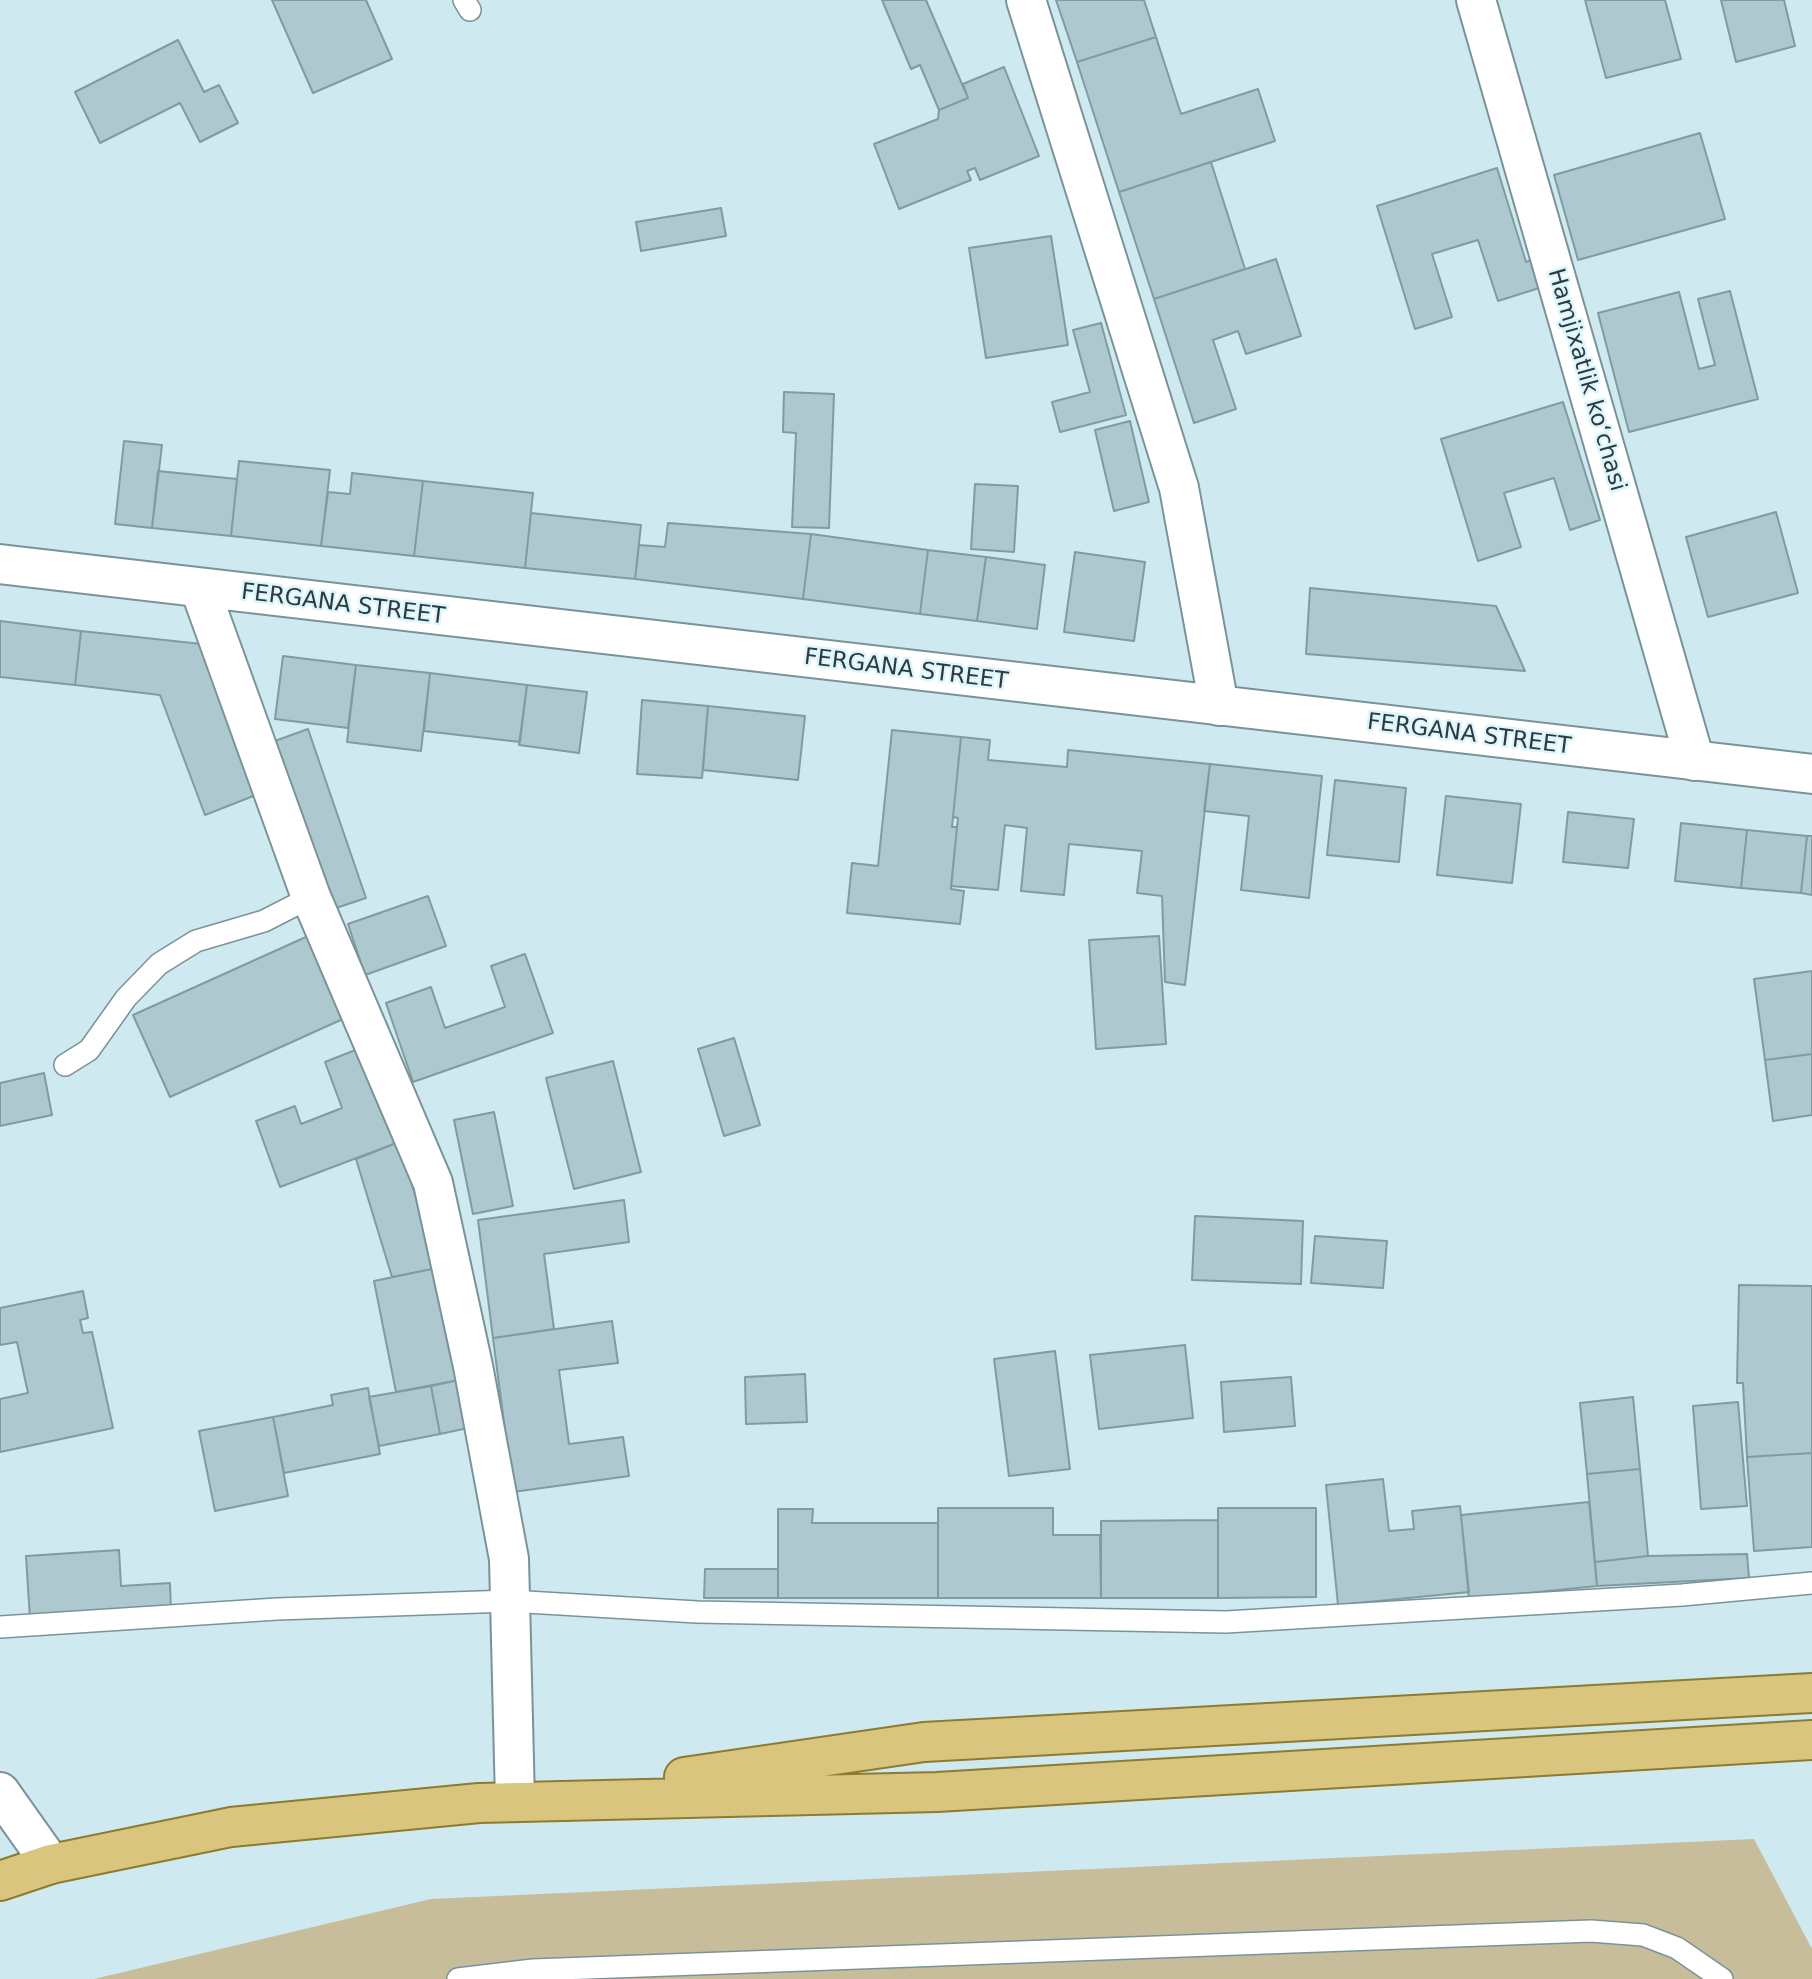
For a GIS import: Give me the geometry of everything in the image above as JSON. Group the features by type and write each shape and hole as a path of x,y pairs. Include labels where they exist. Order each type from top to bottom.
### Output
{"main road":[{"path":"0,1881 51,1864 231,1827 515,1801 924,1742 1812,1692"},
{"path":"515,1801 937,1792 1812,1740"}],"street":[{"path":"1026,0 1179,488 1219,706"},
{"name":"Hamjixatlik koʻchasi","path":"1476,0 1695,761"},
{"name":"FERGANA STREET","path":"0,564 1812,774"},
{"path":"200,589 311,897 433,1183 473,1366 509,1559 515,1801"},
{"path":"0,1792 51,1864"}],"lane":[{"path":"65,1065 89,1051 126,998 159,964 196,941 264,921 311,897"},
{"path":"0,1626 277,1609 509,1601 697,1612 1226,1622 1682,1595 1812,1583"},
{"path":"458,1979 533,1970 1591,1931 1643,1935 1677,1948 1722,1979"}],"shaded area":[{"path":"1754,1839 1812,1949 1812,1979 94,1979 431,1899"}],"building":[{"path":"272,0 366,0 392,59 313,93"},
{"path":"882,0 926,0 968,98 939,110 920,65 911,69"},
{"path":"1056,0 1144,0 1156,37 1077,62"},
{"path":"1585,0 1665,0 1681,59 1606,78"},
{"path":"1721,0 1784,0 1795,46 1736,62"},
{"path":"1156,37 1181,114 1258,89 1275,141 1119,192 1077,62"},
{"path":"178,40 204,92 219,85 238,123 200,142 180,103 100,143 75,92"},
{"path":"1004,67 1039,156 980,180 975,168 967,171 971,180 899,209 874,144 938,119 939,110 968,98 963,84"},
{"path":"1700,133 1725,219 1578,260 1554,175"},
{"path":"1211,162 1245,269 1154,299 1119,192"},
{"path":"1497,168 1526,262 1543,256 1552,284 1498,301 1478,240 1432,254 1452,317 1415,329 1377,206"},
{"path":"721,208 726,236 641,251 636,222"},
{"path":"1051,236 1068,345 986,358 969,248"},
{"path":"1276,259 1301,336 1246,354 1238,331 1213,340 1236,409 1194,423 1154,299"},
{"path":"1730,291 1758,399 1629,432 1598,313 1679,292 1699,369 1715,365 1698,299"},
{"path":"1101,323 1126,415 1060,432 1052,402 1090,392 1073,330"},
{"path":"784,392 834,394 829,528 792,527 796,433 783,432"},
{"path":"1563,402 1600,520 1570,530 1554,478 1504,493 1521,547 1478,561 1441,439"},
{"path":"1130,421 1149,502 1114,511 1095,430"},
{"path":"124,441 162,445 152,528 115,524"},
{"path":"239,461 330,470 321,546 231,536"},
{"path":"158,471 237,479 231,536 152,528"},
{"path":"352,473 423,481 414,556 321,546 328,492 350,494"},
{"path":"423,481 533,493 525,568 414,556"},
{"path":"975,484 1018,486 1014,552 971,549"},
{"path":"1776,512 1798,593 1708,617 1686,537"},
{"path":"531,513 641,525 635,579 525,568"},
{"path":"668,523 811,534 803,599 635,579 639,545 665,547"},
{"path":"811,534 928,550 920,614 803,599"},
{"path":"928,550 986,557 977,621 920,614"},
{"path":"1075,552 1145,562 1134,641 1064,632"},
{"path":"986,557 1045,565 1037,629 977,621"},
{"path":"1310,588 1496,606 1525,671 1306,654"},
{"path":"0,621 81,631 75,685 0,677"},
{"path":"81,631 211,645 261,793 205,815 160,695 75,685"},
{"path":"283,656 356,665 348,728 275,719"},
{"path":"356,665 430,673 421,751 347,742"},
{"path":"430,673 527,685 520,742 424,731"},
{"path":"527,685 587,692 579,753 519,745"},
{"path":"642,700 708,706 702,778 637,774"},
{"path":"708,706 805,716 798,780 703,770"},
{"path":"308,729 366,898 330,910 272,742"},
{"path":"892,730 961,737 952,827 957,827 951,889 964,891 960,924 847,913 852,863 878,866"},
{"path":"961,737 990,740 988,760 1067,767 1068,750 1210,764 1185,985 1165,982 1162,896 1137,893 1142,851 1069,844 1064,895 1021,891 1027,828 1005,825 998,890 951,886 958,818 953,817"},
{"path":"1210,764 1322,776 1309,898 1241,890 1249,816 1204,811"},
{"path":"1335,780 1406,788 1399,862 1327,855"},
{"path":"1446,796 1521,804 1512,883 1437,875"},
{"path":"1568,812 1634,819 1628,868 1563,862"},
{"path":"1681,823 1747,830 1741,888 1675,881"},
{"path":"1747,830 1807,836 1801,893 1741,888"},
{"path":"1807,836 1812,836 1812,895 1801,893"},
{"path":"428,896 446,946 365,975 348,924"},
{"path":"317,932 354,1014 170,1097 133,1015"},
{"path":"1159,936 1166,1044 1096,1049 1089,940"},
{"path":"525,954 553,1033 413,1082 386,1003 431,987 445,1028 505,1007 491,966"},
{"path":"1812,971 1812,1054 1765,1060 1754,979"},
{"path":"734,1038 760,1125 724,1136 698,1049"},
{"path":"363,1047 399,1142 280,1187 256,1121 295,1106 301,1124 342,1108 325,1062"},
{"path":"1812,1054 1812,1115 1773,1121 1765,1060"},
{"path":"613,1061 641,1172 574,1189 546,1078"},
{"path":"44,1073 52,1115 0,1126 0,1083"},
{"path":"494,1112 513,1206 473,1214 454,1120"},
{"path":"399,1142 437,1268 392,1277 356,1159"},
{"path":"624,1200 629,1242 544,1254 554,1329 493,1338 478,1220"},
{"path":"1195,1216 1303,1221 1301,1284 1192,1280"},
{"path":"1315,1236 1387,1241 1383,1288 1311,1283"},
{"path":"437,1268 459,1380 396,1392 374,1281"},
{"path":"1739,1285 1812,1286 1812,1453 1747,1457 1743,1383 1737,1383"},
{"path":"83,1291 88,1318 80,1320 83,1333 92,1332 113,1428 0,1452 0,1399 28,1393 17,1342 0,1345 0,1308"},
{"path":"612,1321 618,1363 559,1370 569,1444 623,1437 629,1476 513,1492 493,1338"},
{"path":"1185,1345 1193,1418 1099,1429 1090,1355"},
{"path":"1055,1351 1070,1469 1009,1476 994,1359"},
{"path":"805,1374 807,1422 746,1424 745,1377"},
{"path":"1291,1377 1295,1426 1224,1432 1221,1382"},
{"path":"459,1380 468,1428 440,1434 431,1386"},
{"path":"431,1386 440,1434 379,1446 369,1397"},
{"path":"368,1388 380,1454 284,1473 273,1417 333,1405 331,1395"},
{"path":"1633,1397 1640,1469 1587,1474 1580,1403"},
{"path":"1738,1402 1747,1506 1701,1509 1693,1406"},
{"path":"273,1417 288,1496 215,1511 199,1431"},
{"path":"1812,1453 1812,1547 1754,1551 1747,1457"},
{"path":"1640,1469 1648,1556 1595,1562 1587,1474"},
{"path":"1383,1479 1389,1531 1414,1529 1412,1511 1460,1506 1469,1592 1338,1605 1326,1485"},
{"path":"1589,1502 1597,1586 1469,1599 1461,1515"},
{"path":"938,1508 1053,1508 1053,1535 1100,1535 1101,1598 938,1598"},
{"path":"1218,1508 1316,1508 1316,1597 1218,1598"},
{"path":"778,1509 813,1509 812,1523 938,1523 938,1598 778,1598"},
{"path":"1218,1520 1218,1598 1101,1598 1101,1521"},
{"path":"119,1550 121,1586 170,1583 171,1611 30,1619 26,1556"},
{"path":"1747,1554 1749,1578 1597,1586 1595,1562 1648,1556"},
{"path":"705,1569 778,1569 778,1598 704,1598"}]}
